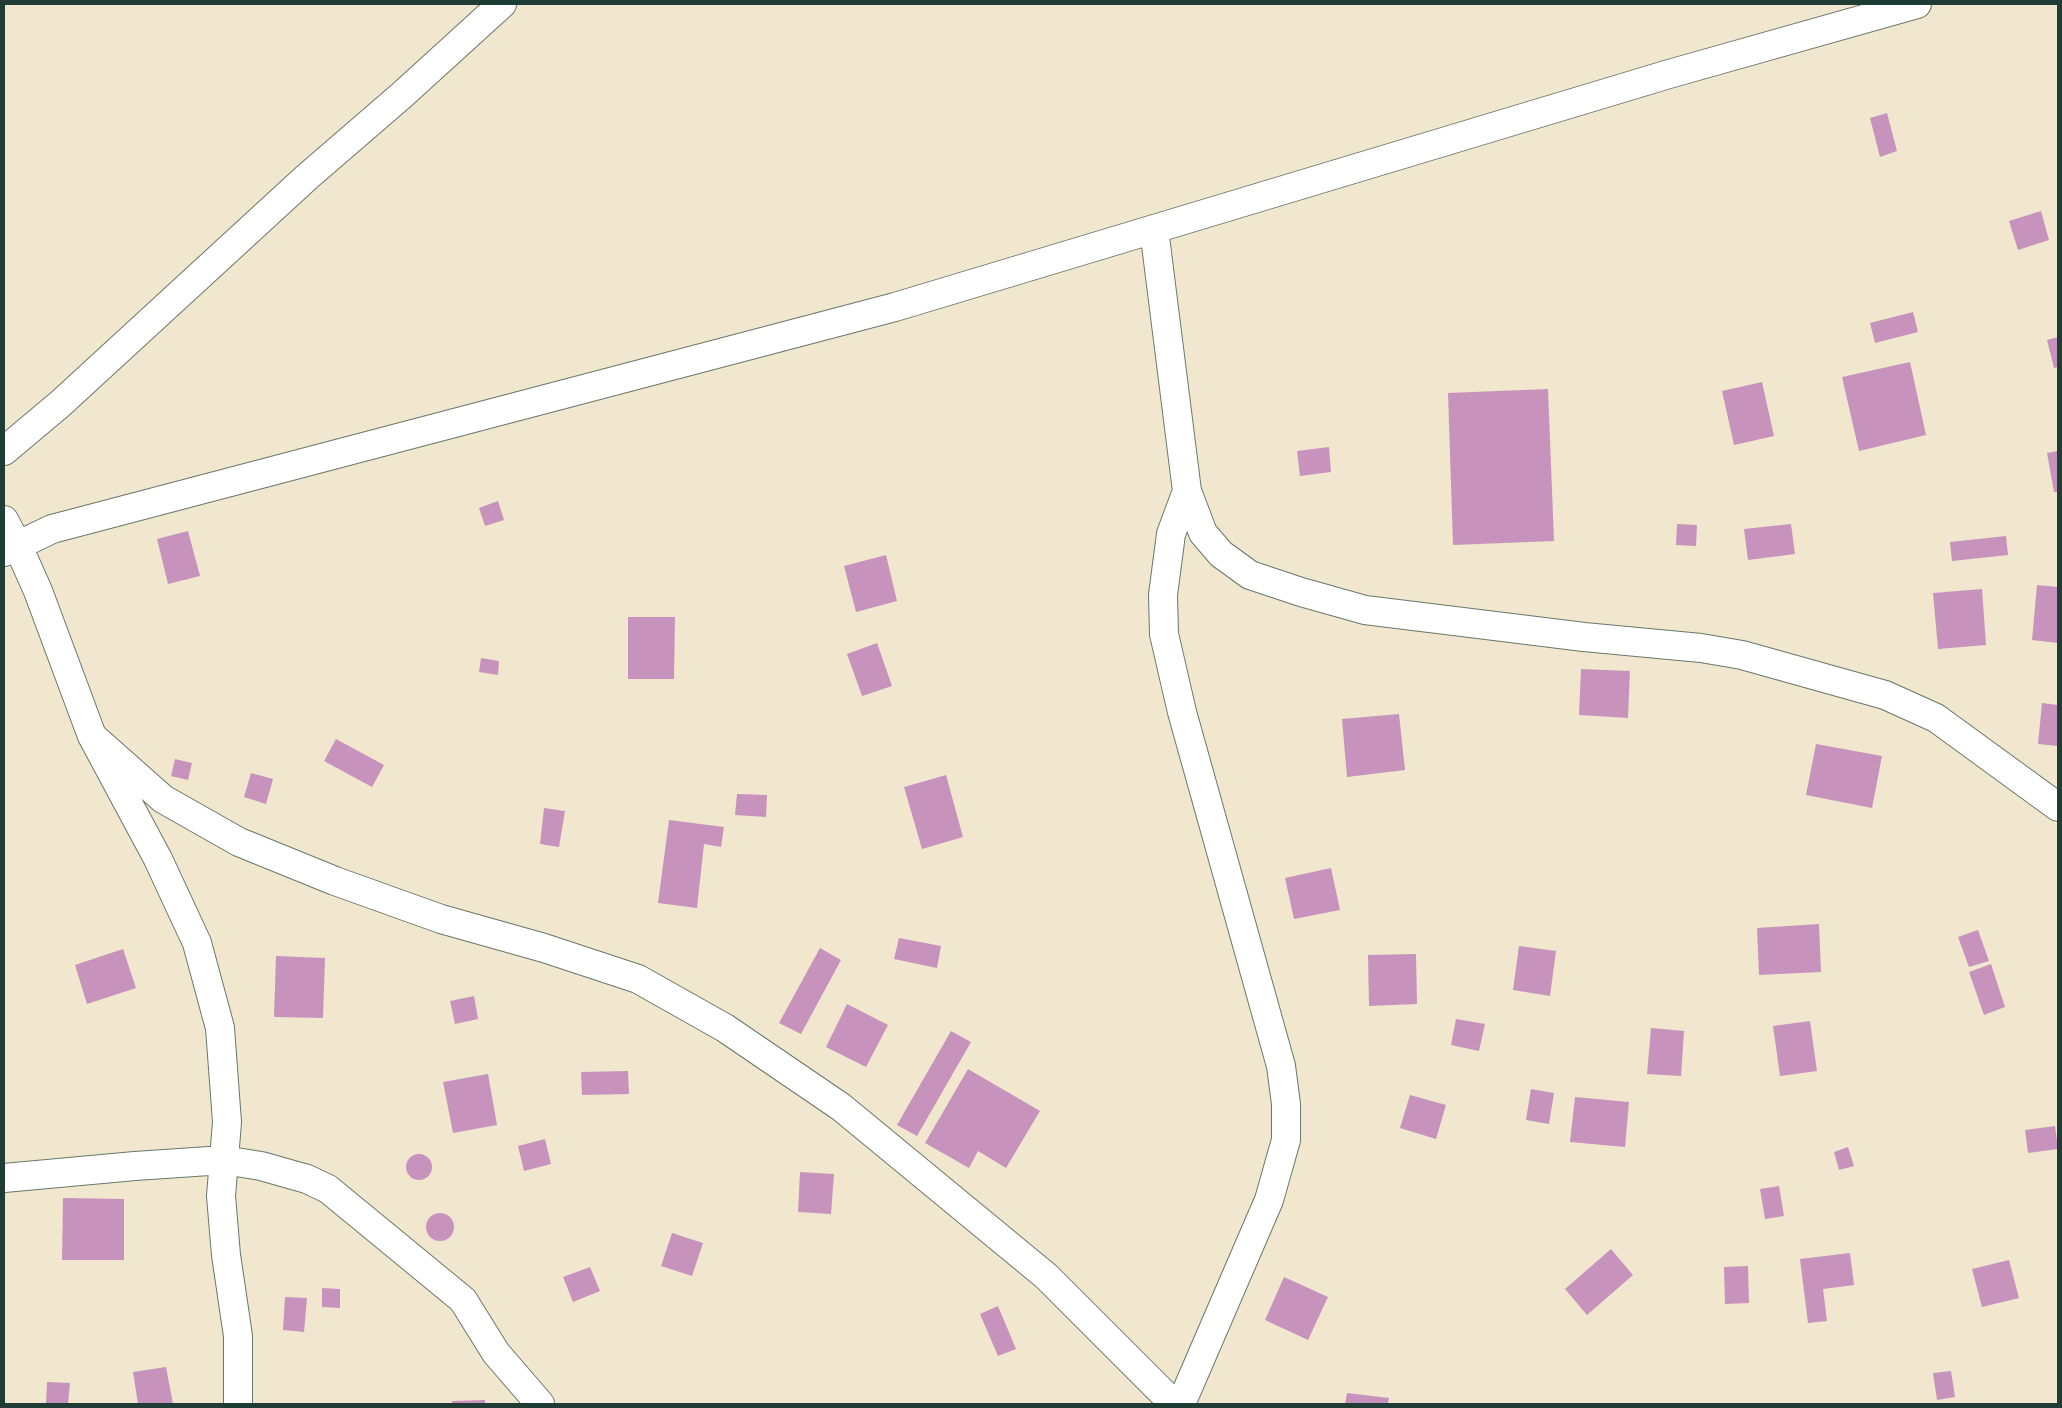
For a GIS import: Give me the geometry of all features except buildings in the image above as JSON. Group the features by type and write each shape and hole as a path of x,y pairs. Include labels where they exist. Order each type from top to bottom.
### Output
{"street":[{"path":"4,451 60,404 307,177 402,95 502,4"},
{"path":"11,549 52,529 895,308 1669,74 1917,4"},
{"path":"1154,229 1187,491 1203,533 1221,554 1250,575 1300,592 1365,610 1726,652 1885,695 1936,718 2058,807"},
{"path":"1181,1404 1269,1200 1286,1140 1286,1104 1281,1066 1182,712 1164,634 1163,594 1171,534 1187,491"},
{"path":"4,520 11,549 38,591 92,736 158,859 197,943 220,1028 227,1122 221,1196 226,1255 238,1336 238,1404"},
{"path":"92,736 163,799 239,842 335,880 441,918 544,948 638,979 725,1028 841,1107 1046,1276 1174,1404"},
{"path":"4,1178 224,1160 262,1166 298,1176 328,1189 463,1300 496,1353 540,1404"}]}
